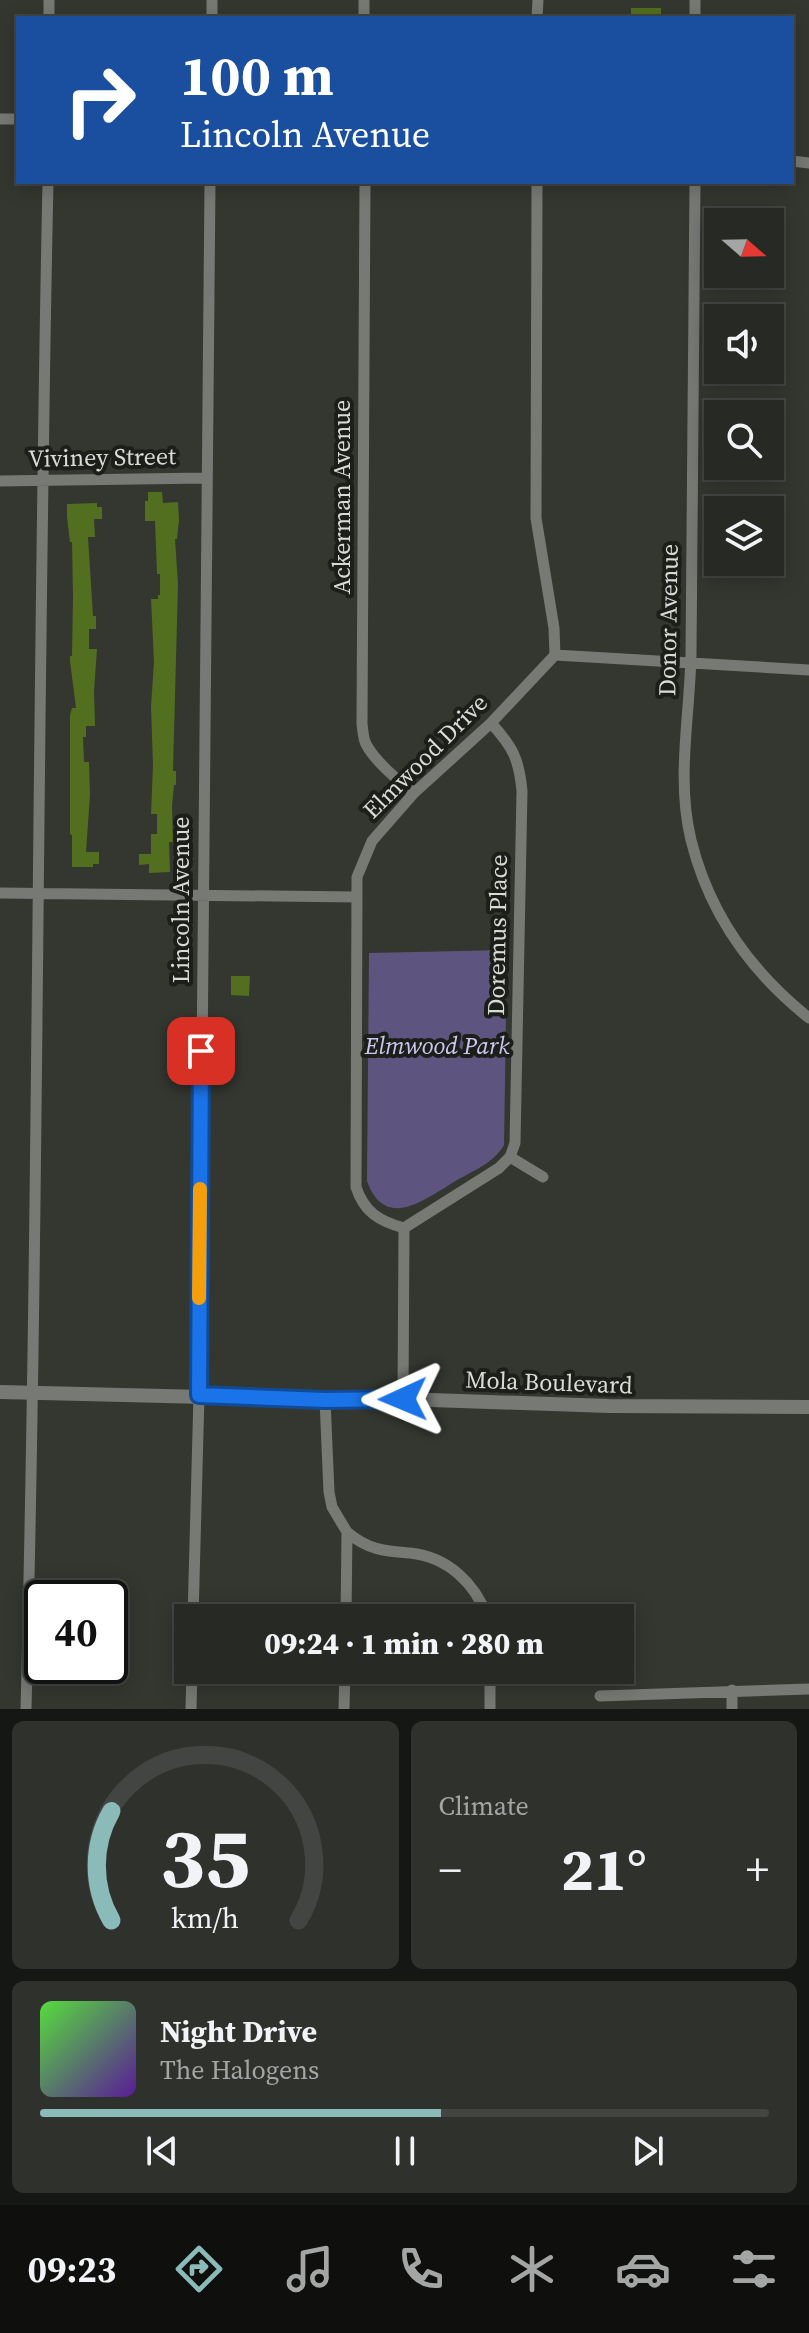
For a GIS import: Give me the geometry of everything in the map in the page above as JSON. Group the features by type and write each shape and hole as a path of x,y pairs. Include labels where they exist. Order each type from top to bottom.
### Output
{"street":[{"path":"26,1709 34,1392 42,479 48,184"},
{"name":"Lincoln Avenue","path":"193,1604 199,1395 210,184"},
{"name":"Ackerman Avenue","path":"365,184 362,724 365,742 375,756 414,793"},
{"path":"537,184 536,518 554,628 555,655 809,670"},
{"name":"Donor Avenue","path":"695,184 691,663 683,782 686,814 700,872 713,902 743,953 764,978 809,1018"},
{"name":"Viviney Street","path":"0,481 205,478"},
{"name":"Elmwood Drive","path":"404,1228 380,1221 361,1202 356,1187 357,877 372,841 414,793 491,723 555,655"},
{"name":"Doremus Place","path":"491,723 513,751 520,766 522,791 515,1143 510,1157"},
{"path":"0,893 356,897"},
{"path":"403,1399 404,1228 499,1168 510,1157 543,1177"},
{"name":"Mola Boulevard","path":"0,1392 609,1406 809,1407"},
{"path":"325,1400 329,1492 332,1507 347,1532 373,1549 412,1553 445,1564 473,1588 481,1604"},
{"path":"346,1604 347,1532"},
{"path":"191,1709 192,1684"},
{"path":"344,1709 345,1684"},
{"path":"490,1684 490,1709"},
{"path":"600,1696 809,1689"},
{"path":"732,1690 732,1709"}],"green space":[{"name":"Elmwood Park","path":"507,950 504,1145 488,1162 418,1203 395,1208 384,1205 367,1181 369,953"}],"building":[{"path":"631,8 661,8 661,16 631,16"},
{"path":"148,492 162,492 163,503 178,502 179,520 175,539 178,584 173,842 169,842 170,872 149,873 149,864 139,865 139,854 151,854 151,834 157,834 157,814 151,814 154,662 151,599 158,599 160,595 160,574 157,574 155,521 145,521"},
{"path":"97,503 97,507 102,507 102,519 94,519 95,537 88,537 93,616 96,616 96,629 89,629 89,649 97,649 95,726 86,726 86,737 83,737 84,762 89,762 90,795 86,852 99,852 99,864 72,867 70,715 72,708 76,708 70,661 72,542 67,504"},
{"path":"231,976 250,976 249,996 231,995"}],"slow traffic":[{"path":"199,1298 200,1189"}],"route":[{"path":"201,1051 199,1395 325,1400 403,1399"}]}
